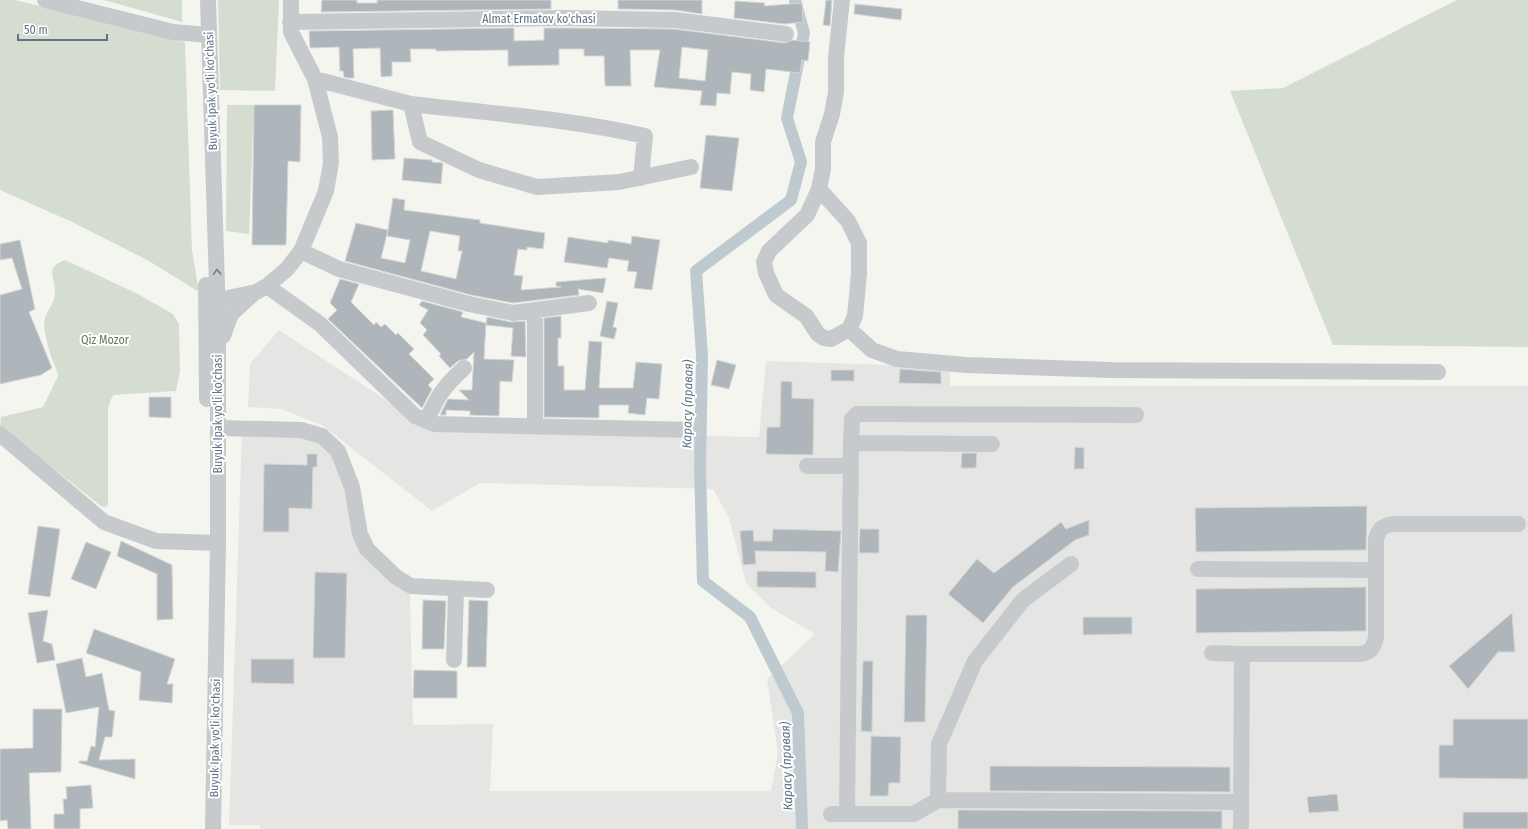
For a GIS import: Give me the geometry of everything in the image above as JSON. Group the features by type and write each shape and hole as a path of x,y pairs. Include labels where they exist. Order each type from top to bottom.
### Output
{"street":[{"path":"45,0 173,32 204,34"},
{"name":"Buyuk Ipak yo'li ko'chasi","path":"197,0 204,34"},
{"name":"Buyuk Ipak yo'li ko'chasi","path":"208,0 204,34 212,301 213,829"},
{"name":"Buyuk Ipak yo'li ko'chasi","path":"218,355 226,324 231,314 237,307 287,269 301,251 326,191 331,172 330,137 315,79 295,40 290,22 291,0"},
{"path":"819,189 848,221 859,243 859,274 855,316 849,329 831,339 824,338 818,334 806,316 776,294 766,273 764,262 769,251 807,215 819,189 822,169 823,142 832,114 836,92 836,57 842,0"},
{"name":"Almat Ermatov ko'chasi","path":"290,22 566,18 675,20 786,34"},
{"path":"315,79 411,104 552,121 645,136 641,178"},
{"path":"411,104 420,142 479,170 537,186 619,182 691,167"},
{"path":"301,251 339,269 469,304 513,313 534,312 589,303"},
{"path":"212,301 261,289 320,324 415,416 434,424 695,430"},
{"name":"Buyuk Ipak yo'li ko'chasi","path":"202,829 218,428 218,355 212,301"},
{"path":"534,312 535,426"},
{"path":"849,329 872,350 897,359 966,365 1111,370 1438,372"},
{"path":"426,421 436,399 446,385 464,368"},
{"path":"847,814 850,466 852,419 857,414 1136,415"},
{"path":"218,428 301,430 322,436 338,451 352,487 360,534 367,549 403,583 420,587 487,590"},
{"path":"0,434 104,522 156,541 213,542"},
{"path":"851,443 992,444"},
{"path":"807,466 850,466"},
{"path":"1212,653 1361,654 1369,652 1373,647 1376,638 1376,539 1379,531 1384,525 1518,524"},
{"path":"938,800 939,744 975,661 1023,600 1071,564"},
{"path":"1198,569 1376,570"},
{"path":"454,660 456,589"},
{"path":"1241,829 1242,654"},
{"path":"831,814 914,814 938,800 1241,802"}],"shaded area":[{"path":"279,330 432,430 759,437 766,361 950,367 950,386 1528,386 1528,829 260,829 260,825 229,825 242,430 316,435 338,454 358,540 410,595 413,725 493,724 490,791 771,791 778,753 767,679 815,634 771,608 746,583 729,518 713,489 480,483 432,511 322,425 281,409 248,407 250,364"}],"green space":[{"path":"0,0 15,0 185,42 192,250 199,292 149,261 72,222 0,190"},
{"path":"104,0 182,0 182,22"},
{"path":"218,0 279,0 275,91 220,90"},
{"path":"1457,0 1528,0 1528,347 1333,345 1230,91 1283,88"},
{"path":"227,105 254,105 249,234 226,231"},
{"name":"Qiz Mozor","path":"65,260 136,293 173,314 179,324 180,371 176,391 114,395 111,399 108,409 108,505 105,507 102,507 0,426 1,417 43,407 58,376 48,346 44,320 55,297 52,270 54,266"}],"building":[{"path":"322,0 357,0 357,3 377,3 377,0 551,0 551,9 321,12"},
{"path":"618,0 702,0 702,14 675,10 618,9"},
{"path":"826,0 832,0 830,26 823,25"},
{"path":"735,1 765,3 764,6 802,3 803,22 784,24 734,18"},
{"path":"855,4 902,9 901,20 854,14"},
{"path":"514,28 514,41 544,40 544,28 674,29 785,43 793,40 810,42 808,61 802,60 800,73 766,69 764,92 750,90 751,74 732,72 730,94 717,93 716,106 700,105 702,91 654,87 660,50 630,50 631,86 605,86 604,56 584,56 584,49 559,49 559,65 508,66 508,50 436,51 436,49 410,49 411,62 392,62 392,76 381,77 380,48 353,49 354,78 348,78 344,77 343,71 340,71 339,47 310,48 309,31","holes":["682,47 708,50 705,81 679,78"]},
{"path":"254,105 301,105 300,162 288,161 286,245 252,245"},
{"path":"393,110 395,159 372,160 371,111"},
{"path":"706,135 739,138 732,191 700,188"},
{"path":"404,158 432,160 432,162 443,163 441,184 402,180"},
{"path":"393,198 405,200 404,210 480,220 480,223 545,233 543,249 527,247 527,250 518,249 514,275 523,276 521,290 561,287 556,286 556,282 606,278 603,293 578,289 579,295 513,303 471,295 345,261 356,223 388,230","holes":["388,231 387,236 410,240 405,263 381,258","430,231 460,236 458,251 462,251 456,279 421,271"]},
{"path":"632,236 660,240 652,290 634,288 637,272 627,271 629,261 609,258 607,268 564,262 568,237 608,243 608,240 631,244"},
{"path":"20,240 35,309 29,312 52,368 41,375 0,384 0,295 22,289 12,258 0,260 0,244"},
{"path":"340,279 359,284 351,302 374,325 376,322 381,327 385,324 396,335 398,333 414,349 409,354 434,379 428,385 432,389 422,408 328,319 337,310 330,303"},
{"path":"422,301 463,312 461,317 486,323 484,359 514,360 512,382 500,381 499,416 470,415 470,411 446,410 446,415 440,415 448,399 469,400 459,390 472,390 474,352 467,359 458,361 450,368 439,356 441,354 423,335 427,330 420,323 428,310 419,305"},
{"path":"607,301 618,303 613,327 617,328 614,339 600,336"},
{"path":"561,316 561,338 558,338 558,366 564,366 564,390 585,390 589,341 602,342 599,388 633,388 636,362 662,364 659,399 647,398 645,415 628,413 629,405 599,405 599,418 544,417 544,318"},
{"path":"487,317 511,322 525,321 526,357 511,356 513,328 486,325"},
{"path":"717,360 736,365 729,389 711,385"},
{"path":"900,369 941,372 941,384 899,383"},
{"path":"831,370 854,370 854,381 831,381"},
{"path":"781,381 792,382 792,398 814,399 813,455 766,454 767,427 780,427"},
{"path":"149,397 171,397 171,418 149,417"},
{"path":"1075,447 1084,448 1084,469 1074,469"},
{"path":"962,453 977,453 976,468 961,468"},
{"path":"307,454 317,454 317,467 313,467 312,509 289,508 289,532 263,532 264,464 307,465"},
{"path":"1367,506 1366,550 1196,552 1195,508"},
{"path":"1089,520 1089,535 1075,540 1013,587 983,623 948,594 977,559 994,573 1061,522 1066,529"},
{"path":"38,526 60,529 50,597 28,594"},
{"path":"773,529 841,531 838,572 825,571 826,552 755,551 756,564 743,565 740,531 753,530 754,541 772,541"},
{"path":"860,529 879,529 879,553 859,553"},
{"path":"121,541 172,565 173,619 157,620 157,574 117,556"},
{"path":"86,542 111,552 96,589 71,579"},
{"path":"757,571 816,572 816,588 757,587"},
{"path":"315,572 347,573 345,658 313,658"},
{"path":"1366,587 1366,631 1196,633 1196,589"},
{"path":"423,600 446,601 444,649 422,649"},
{"path":"469,600 488,601 486,667 467,667"},
{"path":"48,610 43,641 52,644 55,660 37,663 28,613"},
{"path":"1512,613 1515,652 1498,652 1468,689 1449,666"},
{"path":"906,615 927,615 925,722 904,722"},
{"path":"1083,617 1132,617 1132,634 1083,635"},
{"path":"94,629 175,659 167,684 173,684 172,703 139,700 141,672 86,653"},
{"path":"82,658 86,677 102,673 109,710 115,711 112,737 105,737 99,760 135,759 135,779 79,763 79,761 87,761 91,746 95,747 99,707 66,713 56,664"},
{"path":"251,659 294,659 294,684 251,683"},
{"path":"863,661 873,661 872,732 861,731"},
{"path":"414,670 457,671 457,698 413,698"},
{"path":"33,709 62,709 61,772 29,773 31,829 8,829 7,820 0,821 0,749 33,748"},
{"path":"1453,719 1528,719 1528,779 1439,778 1439,745 1453,745"},
{"path":"871,736 901,737 900,783 889,783 888,796 870,796"},
{"path":"990,766 1230,767 1230,792 990,791"},
{"path":"91,785 93,808 80,809 80,829 54,829 54,814 64,814 63,799 67,799 66,787"},
{"path":"1337,794 1339,811 1309,813 1307,797"},
{"path":"958,810 1222,811 1222,829 958,829"},
{"path":"1463,812 1528,812 1528,829 1463,829"}],"waterway":[{"name":"Карасу (правая)","path":"795,0 804,33 787,118 801,162 791,200 696,271 702,356 700,468 703,581 750,617 798,713 802,829"}]}
